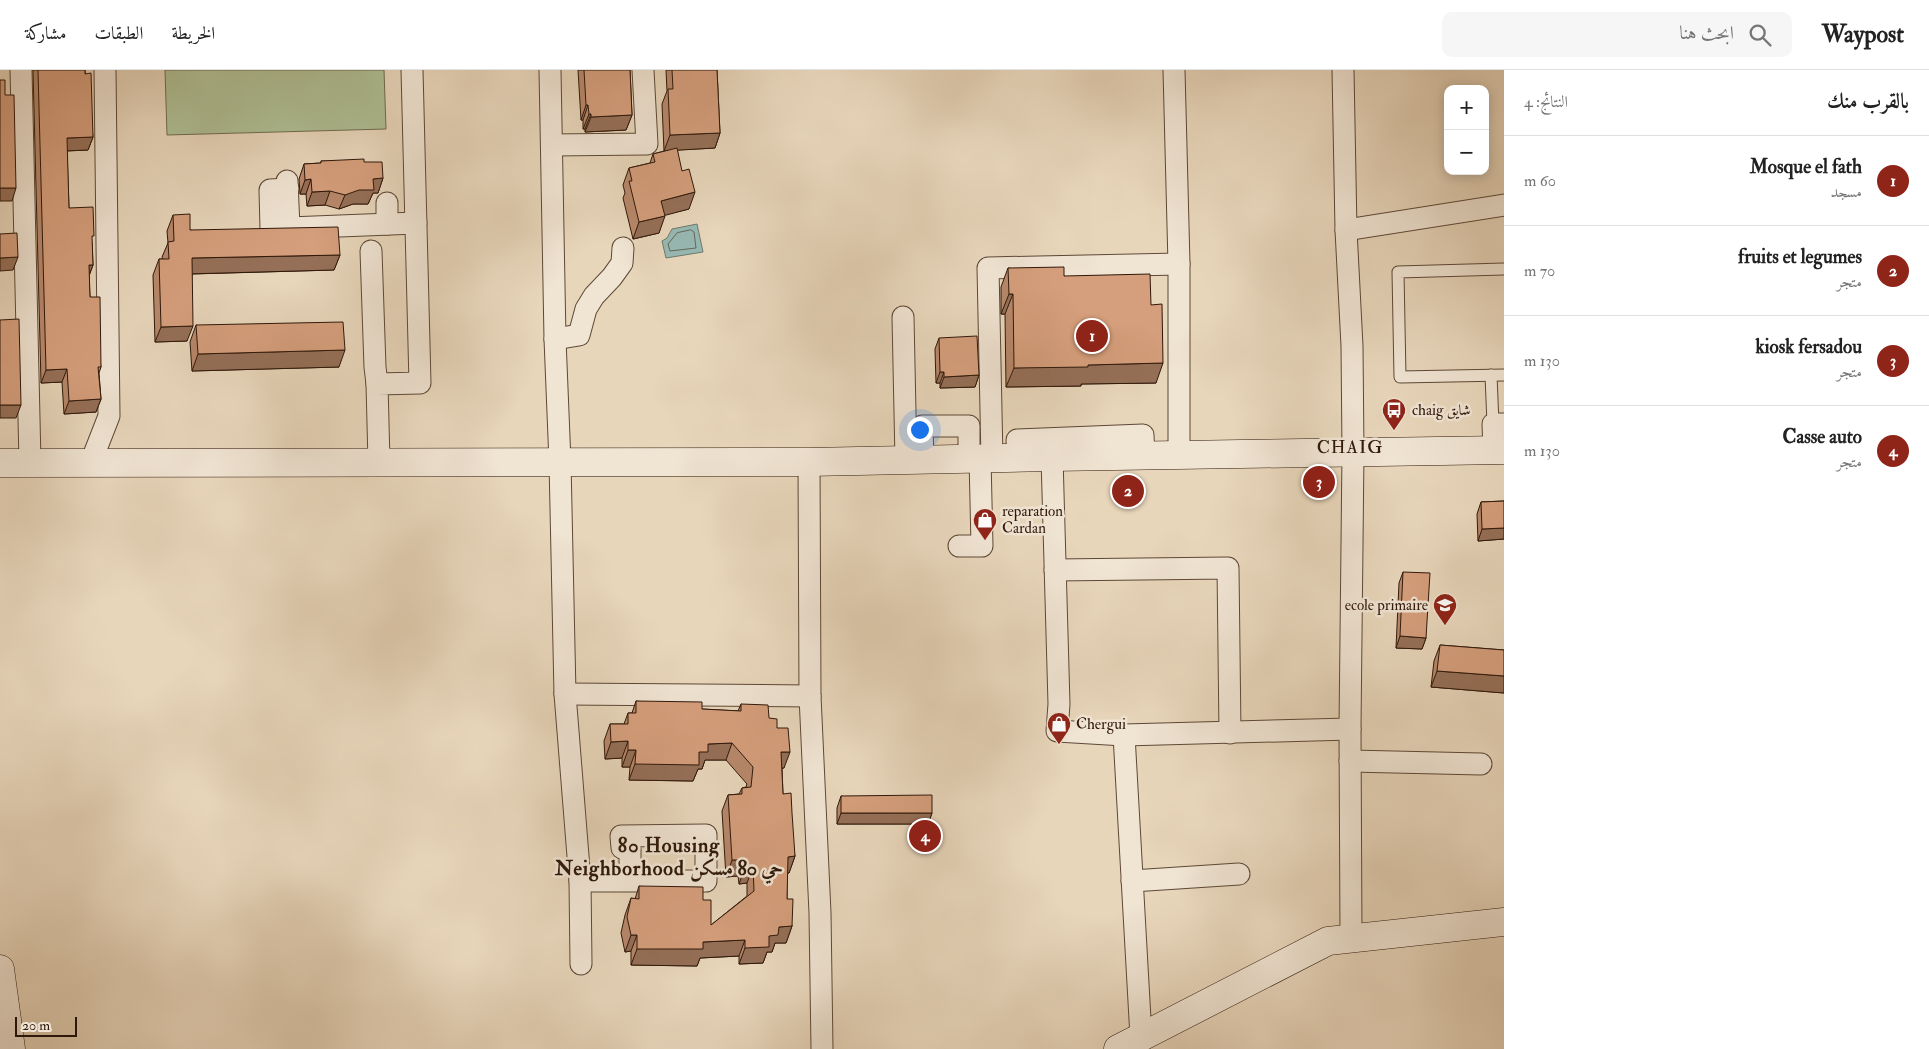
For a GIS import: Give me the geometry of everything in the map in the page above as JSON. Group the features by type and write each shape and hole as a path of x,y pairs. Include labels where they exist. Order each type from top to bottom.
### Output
{"main road":[{"path":"0,462 809,462 1179,456 1353,452 1499,437"},
{"path":"1130,1043 1328,941 1351,937 1390,935 1504,922"},
{"path":"0,969 11,1049"}],"street":[{"path":"21,70 30,462"},
{"path":"91,462 109,416 105,70"},
{"path":"377,384 420,384 412,70"},
{"path":"550,70 565,694 580,881 581,964"},
{"path":"552,145 647,144 643,70"},
{"path":"1174,70 1179,264 1179,456"},
{"path":"1343,70 1346,230 1352,346 1353,452 1350,729 1351,937"},
{"path":"288,186 289,222 321,214 322,227 416,223"},
{"path":"387,203 387,224"},
{"path":"1346,230 1504,205"},
{"path":"555,338 579,334 586,309 594,296 622,263 623,248"},
{"path":"371,251 379,462"},
{"path":"960,546 982,546 990,458 988,268 1179,264"},
{"path":"903,316 914,460"},
{"path":"990,458 1017,440 1144,435 1144,456"},
{"path":"1052,457 1059,704 1057,731 1124,735 1350,729"},
{"path":"809,462 810,696 820,912 822,1049"},
{"path":"1055,570 1228,568 1230,733"},
{"path":"565,694 810,696"},
{"path":"1124,735 1132,881 1130,1043"},
{"path":"1350,761 1481,764"},
{"path":"1132,881 1239,874"},
{"path":"580,881 630,881"}],"lane":[{"path":"1504,269 1398,272 1400,377 1504,375"},
{"path":"1492,375 1499,437"}],"green space":[{"path":"165,70 384,70 386,129 167,135"}],"water":[{"path":"697,224 703,252 666,258 662,241 667,238 672,229"}],"building":[{"path":"38,70 85,70 85,74 91,73 93,137 67,138 69,208 93,207 93,265 89,265 90,297 100,297 101,367 98,367 101,399 69,401 67,369 46,370"},
{"path":"584,70 630,70 632,115 591,117 588,105 586,105"},
{"path":"672,70 717,70 720,133 670,135 668,89 673,89"},
{"path":"0,80 5,80 5,95 14,95 16,188 0,188"},
{"path":"677,148 682,171 689,169 695,192 661,201 665,216 639,222 629,181 632,181 629,168 655,162 653,154"},
{"path":"364,159 364,162 382,162 383,178 373,179 374,190 359,190 345,195 330,191 312,192 311,179 305,180 304,164 321,163 321,161"},
{"path":"190,214 190,230 338,227 340,255 192,258 193,326 161,327 159,259 169,259 168,242 174,241 173,215"},
{"path":"17,233 18,257 0,258 0,234"},
{"path":"1064,267 1064,276 1150,274 1151,305 1162,304 1163,363 1014,368 1013,294 1009,294 1008,268"},
{"path":"19,319 21,405 0,405 0,320"},
{"path":"343,322 345,350 198,354 196,325"},
{"path":"977,336 979,375 944,377 944,372 940,372 939,338"},
{"path":"1504,501 1504,528 1482,529 1481,502"},
{"path":"1403,572 1430,573 1426,638 1400,636"},
{"path":"1440,645 1504,650 1504,676 1437,671"},
{"path":"636,701 702,702 702,709 741,711 741,704 768,705 769,718 777,719 777,728 788,728 790,752 781,752 783,794 791,793 795,856 788,857 787,899 793,899 792,926 779,927 778,935 769,936 769,947 745,948 745,940 703,942 703,949 637,949 637,935 631,935 627,917 631,898 639,899 639,886 703,887 703,900 711,900 711,925 754,891 753,867 745,867 744,860 732,860 728,795 742,794 742,788 751,787 753,767 732,743 708,744 708,752 699,752 699,765 635,764 636,750 628,750 628,741 611,742 610,724 628,724 628,713 636,713"},
{"path":"932,795 932,813 841,813 841,796"}],"place":[{"name":"Mosque el fath","path":"1092,336"},
{"name":"chaig شايق","path":"1394,431"},
{"name":"kiosk fersadou","path":"1319,482"},
{"name":"fruits et legumes","path":"1128,491"},
{"name":"reparation Cardan","path":"985,541"},
{"name":"ecole primaire","path":"1445,626"},
{"name":"Chergui","path":"1059,745"},
{"name":"Casse auto","path":"925,836"}],"district":[{"name":"CHAIG","path":"1350,447"},
{"name":"80 Housing Neighborhood حي 80 مسكن","path":"669,856"}]}
